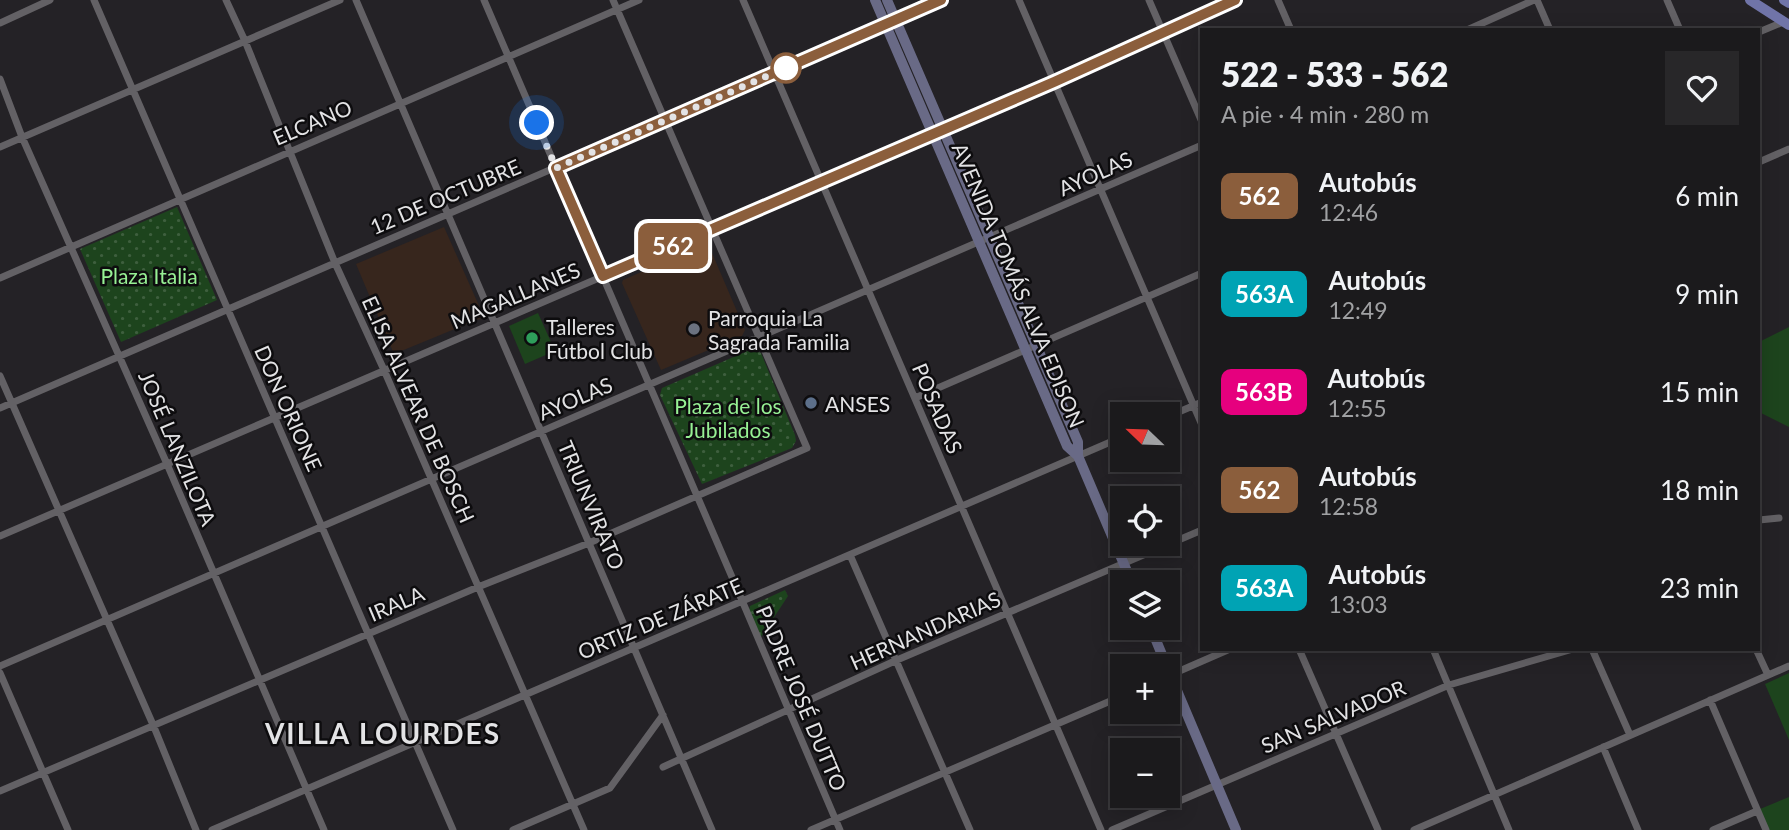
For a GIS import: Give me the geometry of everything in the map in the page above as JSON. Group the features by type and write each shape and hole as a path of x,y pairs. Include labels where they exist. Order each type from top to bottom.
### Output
{"main road":[{"name":"AVENIDA TOMÁS ALVA EDISON","path":"875,0 891,22"},
{"name":"AVENIDA TOMÁS ALVA EDISON","path":"887,0 891,22 1031,349 1067,446 1078,456"},
{"path":"1750,0 1786,24"},
{"path":"1784,0 1789,3"},
{"name":"AVENIDA TOMÁS ALVA EDISON","path":"1031,349 1078,442 1078,456 1127,570"},
{"path":"1180,699 1236,830"}],"street":[{"path":"0,23 50,0"},
{"name":"DON ORIONE","path":"94,0 453,830"},
{"name":"ELISA ALVEAR DE BOSCH","path":"226,0 335,263 584,830"},
{"path":"0,147 340,0"},
{"name":"TRIUNVIRATO","path":"356,0 712,830"},
{"name":"PADRE JOSÉ DUTTO","path":"484,0 651,384 840,830"},
{"path":"612,0 761,337"},
{"name":"ELCANO","path":"0,278 639,0"},
{"name":"POSADAS","path":"743,0 1101,830"},
{"name":"12 DE OCTUBRE","path":"0,408 942,0"},
{"path":"1019,0 1147,297 1198,404 1180,412"},
{"path":"1149,0 1200,117"},
{"name":"MAGALLANES","path":"0,536 1054,82 1235,0"},
{"path":"1278,0 1290,28"},
{"path":"1472,28 1536,0 1549,28"},
{"path":"1667,0 1679,28"},
{"path":"1760,32 1786,24"},
{"name":"JOSÉ LANZILOTA","path":"0,79 22,137 120,356 324,830"},
{"name":"AYOLAS","path":"0,666 1200,146"},
{"path":"1760,162 1789,149"},
{"path":"915,398 1200,274"},
{"name":"IRALA","path":"0,791 478,587 589,543 807,448 761,337"},
{"path":"0,376 154,727 196,830"},
{"name":"ORTIZ DE ZÁRATE","path":"212,830 1110,442"},
{"path":"1760,520 1779,518"},
{"name":"HERNANDARIAS","path":"663,767 897,660 1200,531"},
{"path":"850,555 970,830"},
{"path":"1180,667 1224,651"},
{"path":"1300,651 1378,830"},
{"path":"1434,651 1509,830"},
{"name":"SAN SALVADOR","path":"1112,830 1449,685 1566,651"},
{"path":"1593,651 1630,735"},
{"path":"1757,651 1768,675"},
{"path":"1414,830 1789,666"},
{"path":"0,673 68,830"},
{"path":"1710,700 1766,830"},
{"path":"811,830 1110,701"},
{"path":"513,830 610,788 663,715"},
{"path":"1603,747 1638,830"},
{"path":"1713,830 1758,811"}],"shaded area":[{"path":"444,227 484,317 394,354 356,264"},
{"path":"703,245 709,246 745,330 742,336 661,370 623,280"}],"green space":[{"name":"Plaza Italia","path":"177,207 217,300 121,342 80,249"},
{"name":"Talleres Fútbol Club","path":"538,313 555,351 525,364 509,326"},
{"path":"1789,327 1789,427 1760,412 1761,341"},
{"name":"Plaza de los Jubilados","path":"752,349 761,353 796,441 792,448 702,484 660,395 662,388"},
{"path":"785,590 788,596 761,637 749,610 750,606"},
{"path":"1789,673 1789,740 1765,684"},
{"path":"1789,797 1789,830 1769,830 1760,809"}],"bus line":[{"name":"562","path":"941,0 556,168 603,276 1054,82 1235,0"}],"place":[{"name":"Parroquia La Sagrada Familia","path":"694,329"},
{"name":"Talleres Fútbol Club","path":"532,338"},
{"name":"ANSES","path":"811,403"}],"district":[{"name":"VILLA LOURDES","path":"383,733"}],"route":[{"path":"537,123 556,168 797,63 786,68"}]}
